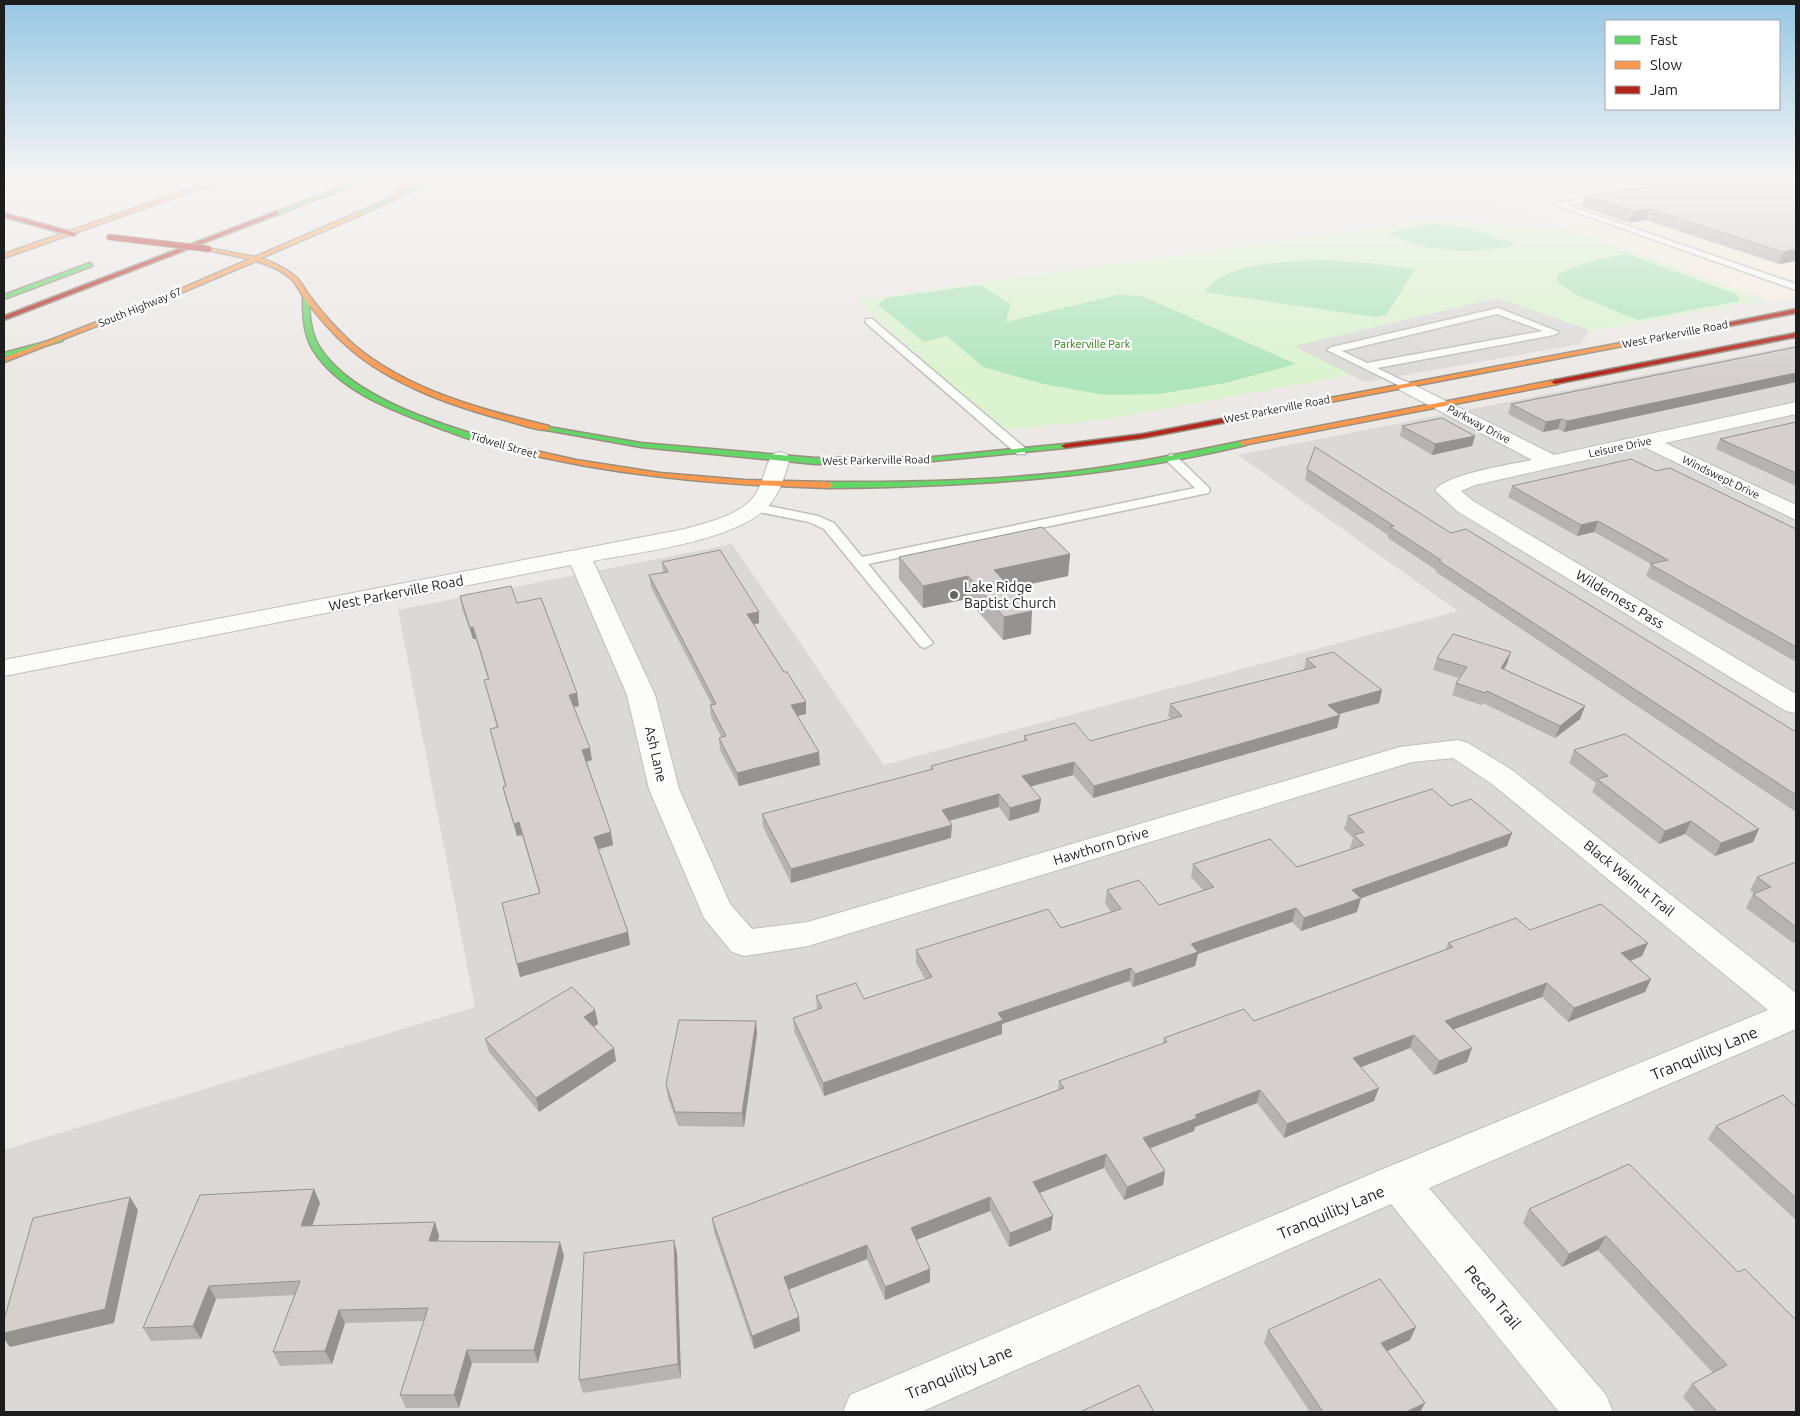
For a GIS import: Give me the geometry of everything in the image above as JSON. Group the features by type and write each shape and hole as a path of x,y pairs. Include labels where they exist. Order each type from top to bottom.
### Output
{"main road":[{"path":"4,256 39,244"},
{"path":"122,253 145,244"},
{"name":"Tidwell Street","path":"169,244 210,249 256,258 280,268 298,282 306,296 351,346 374,363 402,379 494,416 530,425 642,445 780,458"},
{"path":"4,318 197,244"},
{"name":"South Highway 67","path":"4,360 60,340 288,244"},
{"path":"4,297 104,260"},
{"name":"Tidwell Street","path":"306,296 310,334 316,348 328,364 347,380 378,399 407,413 480,439 574,464 646,475 770,484"},
{"name":"West Parkerville Road","path":"780,458 876,461 1021,451 1143,436 1796,311"},
{"name":"West Parkerville Road","path":"770,484 887,486 957,483 1100,469 1170,458 1796,333"},
{"path":"4,355 60,340"},
{"path":"1143,436 1170,458"}],"street":[{"name":"Parkway Drive","path":"1406,386 1552,462"},
{"name":"Leisure Drive","path":"1446,490 1469,480 1796,408"},
{"name":"Windswept Drive","path":"1646,442 1796,514"},
{"name":"West Parkerville Road","path":"4,668 580,558 689,535 727,523 754,507 764,498 780,458"},
{"name":"Wilderness Pass","path":"1446,490 1465,506 1796,705"},
{"name":"Ash Lane","path":"580,558 641,694 664,789 716,910 744,943"},
{"name":"Hawthorn Drive","path":"744,943 808,934 1410,753 1458,749"},
{"name":"Black Walnut Trail","path":"1458,749 1502,776 1796,1013"},
{"name":"Tranquility Lane","path":"870,1412 1398,1182 1796,1013"},
{"name":"Pecan Trail","path":"1398,1182 1589,1412"}],"lane":[{"path":"1672,244 1796,287"},
{"path":"1369,366 1554,332 1498,311 1332,350 1369,366 1406,386"},
{"path":"869,321 1021,451"},
{"path":"859,562 1204,490 1170,458"},
{"path":"754,507 813,519 829,526 925,642"}],"shaded area":[{"path":"1613,244 1796,244 1796,297 1771,301"},
{"path":"1498,298 1589,330 1581,344 1365,382 1294,346"},
{"path":"1796,345 1796,1412 4,1412 4,1150 475,1007 398,610 732,544 884,765 1458,611 1238,455"}],"green space":[{"name":"Parkerville Park","path":"1254,244 1609,244 1764,300 1102,420 1000,430 857,300"},
{"path":"1416,244 1517,244 1500,248 1467,251 1450,251"},
{"path":"1627,254 1736,294 1739,301 1638,320 1579,296 1558,283 1557,275 1573,267"},
{"path":"1322,260 1369,263 1415,269 1386,315 1375,317 1204,292 1218,279 1242,269 1282,262"},
{"path":"980,285 1010,304 1006,322 1117,295 1142,296 1296,364 1225,383 1159,394 1104,395 1044,384 983,367 947,336 924,342 878,305 886,298"}],"building":[{"path":"1758,244 1796,244 1796,249 1783,252"},
{"path":"1796,347 1796,373 1567,421 1561,419 1546,422 1511,404"},
{"path":"1442,418 1475,436 1435,444 1402,426"},
{"path":"1796,422 1796,473 1720,439"},
{"path":"1315,447 1451,533 1466,529 1796,732 1796,795 1439,561 1441,560 1390,527 1394,526 1307,469"},
{"path":"1631,459 1656,471 1670,468 1796,529 1796,647 1650,564 1668,560 1598,521 1581,525 1512,486"},
{"path":"1042,527 1070,554 994,570 1032,611 1004,617 968,576 923,586 899,557"},
{"path":"720,550 759,612 747,614 784,672 787,672 806,702 791,705 819,752 737,773 719,738 726,736 710,705 716,704 649,575 668,572 662,562"},
{"path":"511,586 517,603 541,598 577,693 569,695 590,748 582,750 611,832 594,837 628,932 517,964 502,903 540,893 519,822 514,824 503,787 506,786 490,729 498,727 484,680 489,679 473,627 470,628 460,596"},
{"path":"1453,634 1511,652 1501,668 1585,706 1560,726 1487,691 1485,693 1456,683 1467,667 1437,658"},
{"path":"1333,652 1382,690 1328,705 1340,715 1094,786 1074,762 1022,776 1041,799 1010,808 999,794 942,810 952,825 791,869 762,814 933,769 931,766 1027,740 1024,736 1075,723 1090,741 1182,716 1170,704 1316,667 1306,659"},
{"path":"1625,734 1759,829 1721,843 1691,821 1665,831 1597,779 1608,776 1574,750"},
{"path":"1432,789 1451,806 1471,799 1512,833 1352,890 1361,898 1304,918 1296,908 1191,944 1198,952 1135,974 1131,968 998,1013 1003,1020 823,1083 793,1018 822,1008 816,996 856,983 864,999 932,977 916,950 1048,909 1061,928 1121,909 1107,890 1139,880 1159,905 1214,887 1193,864 1270,839 1297,867 1364,845 1354,835 1364,832 1348,816"},
{"path":"1796,862 1796,927 1753,894 1771,887 1757,877"},
{"path":"1601,904 1648,943 1621,953 1651,979 1574,1008 1547,983 1445,1021 1472,1048 1439,1061 1414,1035 1353,1058 1379,1088 1287,1124 1260,1090 1195,1115 1197,1118 1143,1138 1165,1171 1127,1187 1106,1154 1033,1182 1053,1216 1010,1233 990,1197 911,1228 930,1269 885,1287 867,1245 784,1277 799,1317 752,1336 712,1218 1064,1088 1059,1081 1167,1042 1164,1038 1244,1009 1254,1021 1453,947 1448,943 1516,918 1530,930"},
{"path":"572,987 595,1010 584,1017 614,1048 536,1098 485,1039"},
{"path":"679,1020 756,1021 742,1113 675,1112 666,1084"},
{"path":"1783,1095 1796,1107 1796,1198 1716,1126"},
{"path":"1629,1164 1738,1272 1745,1269 1796,1320 1796,1412 1717,1412 1692,1384 1727,1365 1606,1236 1569,1254 1529,1209"},
{"path":"314,1189 301,1226 435,1222 429,1241 560,1242 534,1350 467,1350 454,1395 400,1395 428,1308 339,1310 325,1351 273,1352 300,1281 209,1286 193,1326 143,1328 200,1195"},
{"path":"130,1197 105,1309 4,1333 4,1320 33,1218"},
{"path":"674,1240 678,1364 579,1380 584,1253"},
{"path":"1380,1279 1416,1327 1381,1343 1425,1403 1406,1412 1323,1412 1268,1330"},
{"path":"1139,1385 1154,1412 1080,1412"}],"traffic: fast":[{"path":"4,297 90,265"},
{"path":"306,296 308,322 316,348 329,365 348,381 396,408 448,429 494,443"},
{"path":"4,355 60,340"},
{"path":"546,428 641,445 815,461 933,459 1065,446"},
{"path":"829,485 889,485 1009,480 1090,471 1243,443"}],"traffic: slow":[{"path":"4,256 38,244"},
{"path":"4,360 169,296 289,244"},
{"path":"209,249 267,262 288,273 297,281 317,310 351,346 369,360 391,373 416,386 471,407 546,428"},
{"path":"1293,407 1626,344"},
{"path":"1243,443 1555,382"},
{"path":"494,443 576,463 660,476 744,483 829,485"}],"traffic: jam":[{"path":"168,244 209,249"},
{"path":"4,318 196,244"},
{"path":"1626,344 1796,311"},
{"path":"1555,382 1796,335"},
{"path":"1065,446 1143,436 1293,407"}],"place":[{"name":"Lake Ridge Baptist Church","path":"954,595"}]}
